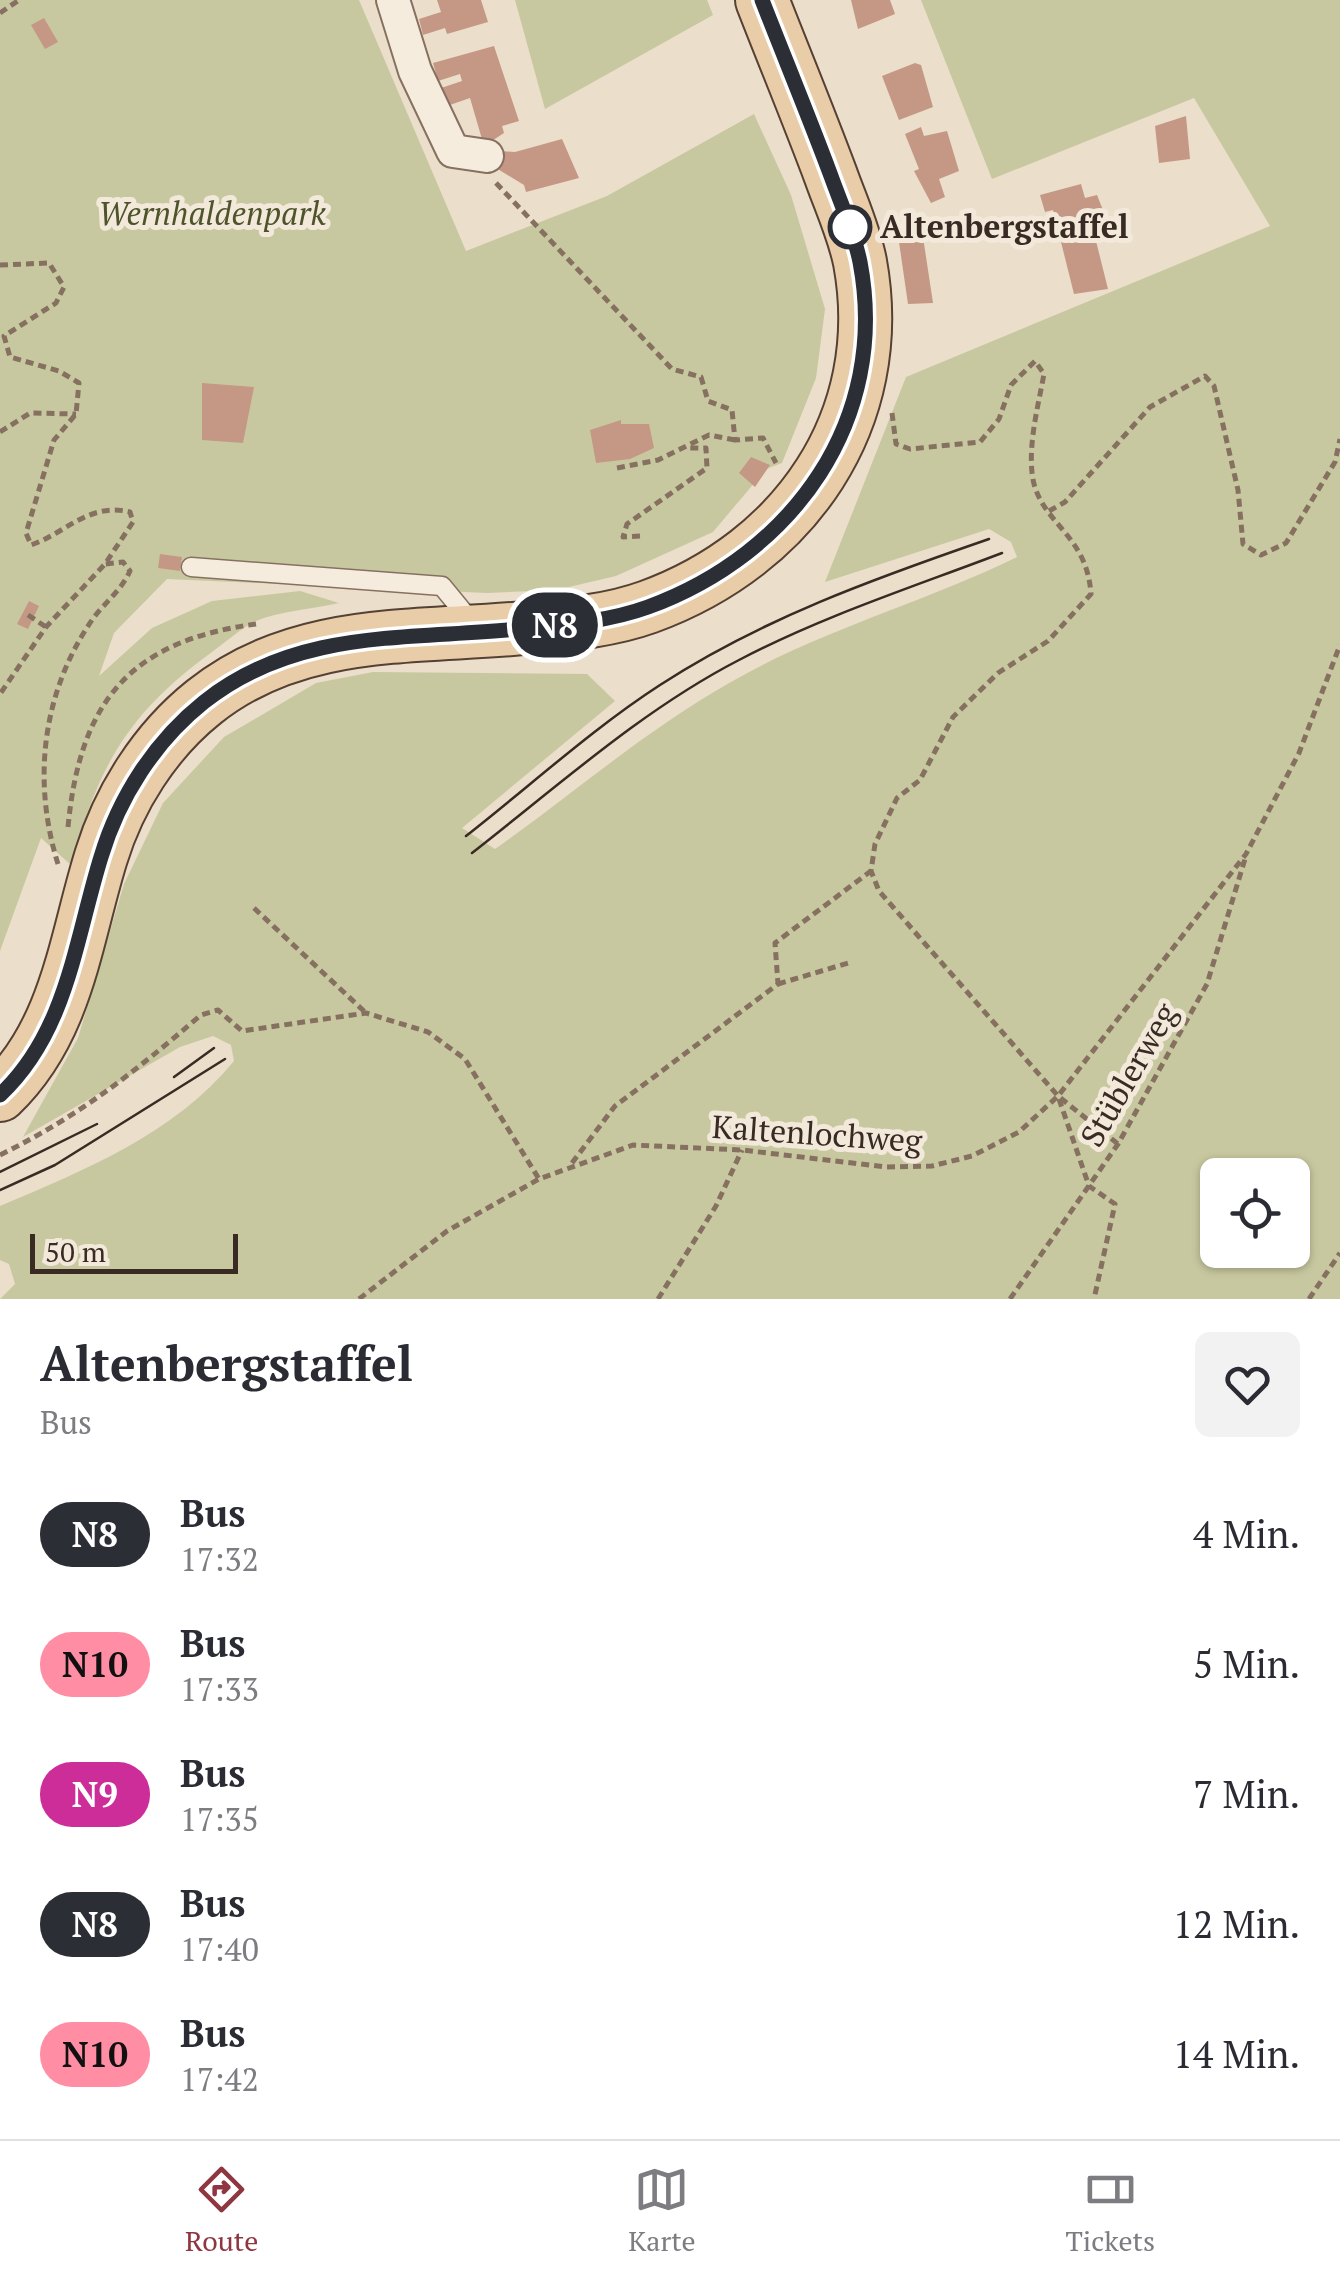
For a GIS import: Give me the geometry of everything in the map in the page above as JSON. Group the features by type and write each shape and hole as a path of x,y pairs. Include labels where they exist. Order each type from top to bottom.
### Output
{"main road":[{"path":"0,1096 37,1052 56,1014 117,816 138,774 204,702 282,658 339,642 400,634 481,633 580,623 644,609 692,589 775,533 814,485 842,431 859,378 865,336 864,294 852,234 762,0"}],"street":[{"path":"393,0 415,71 453,151 485,163"}],"lane":[{"path":"191,567 442,586 481,633"}],"path":[{"path":"0,13 18,0"},
{"path":"485,163 672,369 701,376 708,401 732,410 736,440"},
{"path":"0,265 49,263 64,287 56,303 4,336 10,356 79,383 76,414 54,440 26,533 30,546 75,518 106,510 130,512 133,522 106,564 46,627 0,694"},
{"path":"896,444 910,449 980,442 999,419 1011,386 1034,361 1044,374 1034,422 1034,484 1049,511 1070,532 1083,559 1091,594 1048,640 998,672 953,717 920,780 897,798 875,844 872,871 879,891 1058,1096 1118,1144"},
{"path":"1049,511 1065,502 1150,407 1206,376 1214,386 1238,490 1242,544 1261,555 1286,543 1334,462 1340,439"},
{"path":"0,432 30,413 76,414"},
{"path":"689,448 710,434 736,440 763,438 772,461 814,485"},
{"path":"617,468 689,448 706,448 707,468 627,524 623,537 640,536"},
{"path":"62,880 50,840 42,776 47,720 70,658 93,619 130,572 122,562 106,564"},
{"path":"28,614 46,627"},
{"name":"Kaltenlochweg","path":"359,1299 446,1231 539,1179 633,1145 742,1150 886,1167 932,1166 972,1156 1019,1132 1058,1096 1246,854 1299,753 1340,646"},
{"name":"Stüblerweg","path":"1010,1299 1118,1144 1207,984 1246,854"},
{"path":"778,984 775,942 872,871"},
{"path":"254,908 366,1013"},
{"path":"570,1166 615,1106 778,984 848,964"},
{"path":"0,1155 57,1127 114,1090 201,1014 218,1010 242,1031 366,1013 428,1032 465,1059 539,1179"},
{"path":"1058,1096 1089,1186 1115,1204 1094,1299"},
{"path":"658,1299 716,1206 742,1150"},
{"path":"1309,1299 1340,1253"}],"green space":[{"name":"Wernhaldenpark","path":"0,0 359,0 466,251 607,196 754,114 791,195 825,309 816,378 782,463 766,469 713,532 616,576 556,590 487,593 167,579 114,633 99,676 152,628 212,601 300,591 339,603 256,621 158,697 105,771 72,866 41,838 0,951"},
{"path":"515,0 707,0 713,15 545,109"},
{"path":"921,0 1340,0 1340,1299 0,1299 15,1284 9,1264 0,1260 0,1206 96,1164 156,1129 210,1087 234,1061 231,1045 213,1036 180,1047 23,1137 78,1038 124,884 163,803 224,737 316,683 373,672 587,674 615,701 462,828 495,849 640,741 731,682 800,647 1017,557 1011,542 989,529 825,582 906,377 1270,226 1194,98 992,179"}],"building":[{"path":"437,0 481,0 488,22 447,34 445,28 423,35 419,19 441,12"},
{"path":"851,0 890,0 895,14 858,29"},
{"path":"44,18 58,42 45,49 31,25"},
{"path":"494,46 519,121 502,126 504,133 484,146 470,98 447,106 441,88 462,81 460,74 438,81 433,63"},
{"path":"915,63 921,65 933,107 899,120 882,76"},
{"path":"1186,116 1190,159 1159,163 1155,126"},
{"path":"921,127 924,136 947,131 959,171 939,179 945,197 931,203 914,171 919,169 905,134"},
{"path":"562,139 579,178 526,192 524,185 486,162 488,150 515,152"},
{"path":"1081,184 1085,198 1097,195 1103,210 1104,222 1092,225 1108,289 1074,294 1053,210 1045,212 1040,195"},
{"path":"923,237 933,303 908,304 899,242"},
{"path":"202,383 254,387 243,443 202,440"},
{"path":"621,420 621,424 649,424 654,448 630,459 596,463 590,430"},
{"path":"751,457 770,465 755,487 739,473"},
{"path":"160,554 182,557 180,571 158,568"},
{"path":"29,601 39,606 28,629 17,624"}],"tram line":[{"path":"466,836 610,720 698,661 820,602 989,539"},
{"path":"472,853 601,750 703,680 803,630 1002,553"},
{"path":"174,1077 214,1048"},
{"path":"0,1190 55,1165 225,1059"},
{"path":"0,1172 97,1124"}],"bus line":[{"name":"N8","path":"0,1095 37,1052 56,1014 102,854 138,774 204,702 242,677 282,658 339,642 400,634 481,633 580,623 644,609 692,589 743,558 775,533 814,485 842,431 859,378 865,336 864,294 852,234 762,0"}],"place":[{"name":"Altenbergstaffel","path":"850,227"}]}
